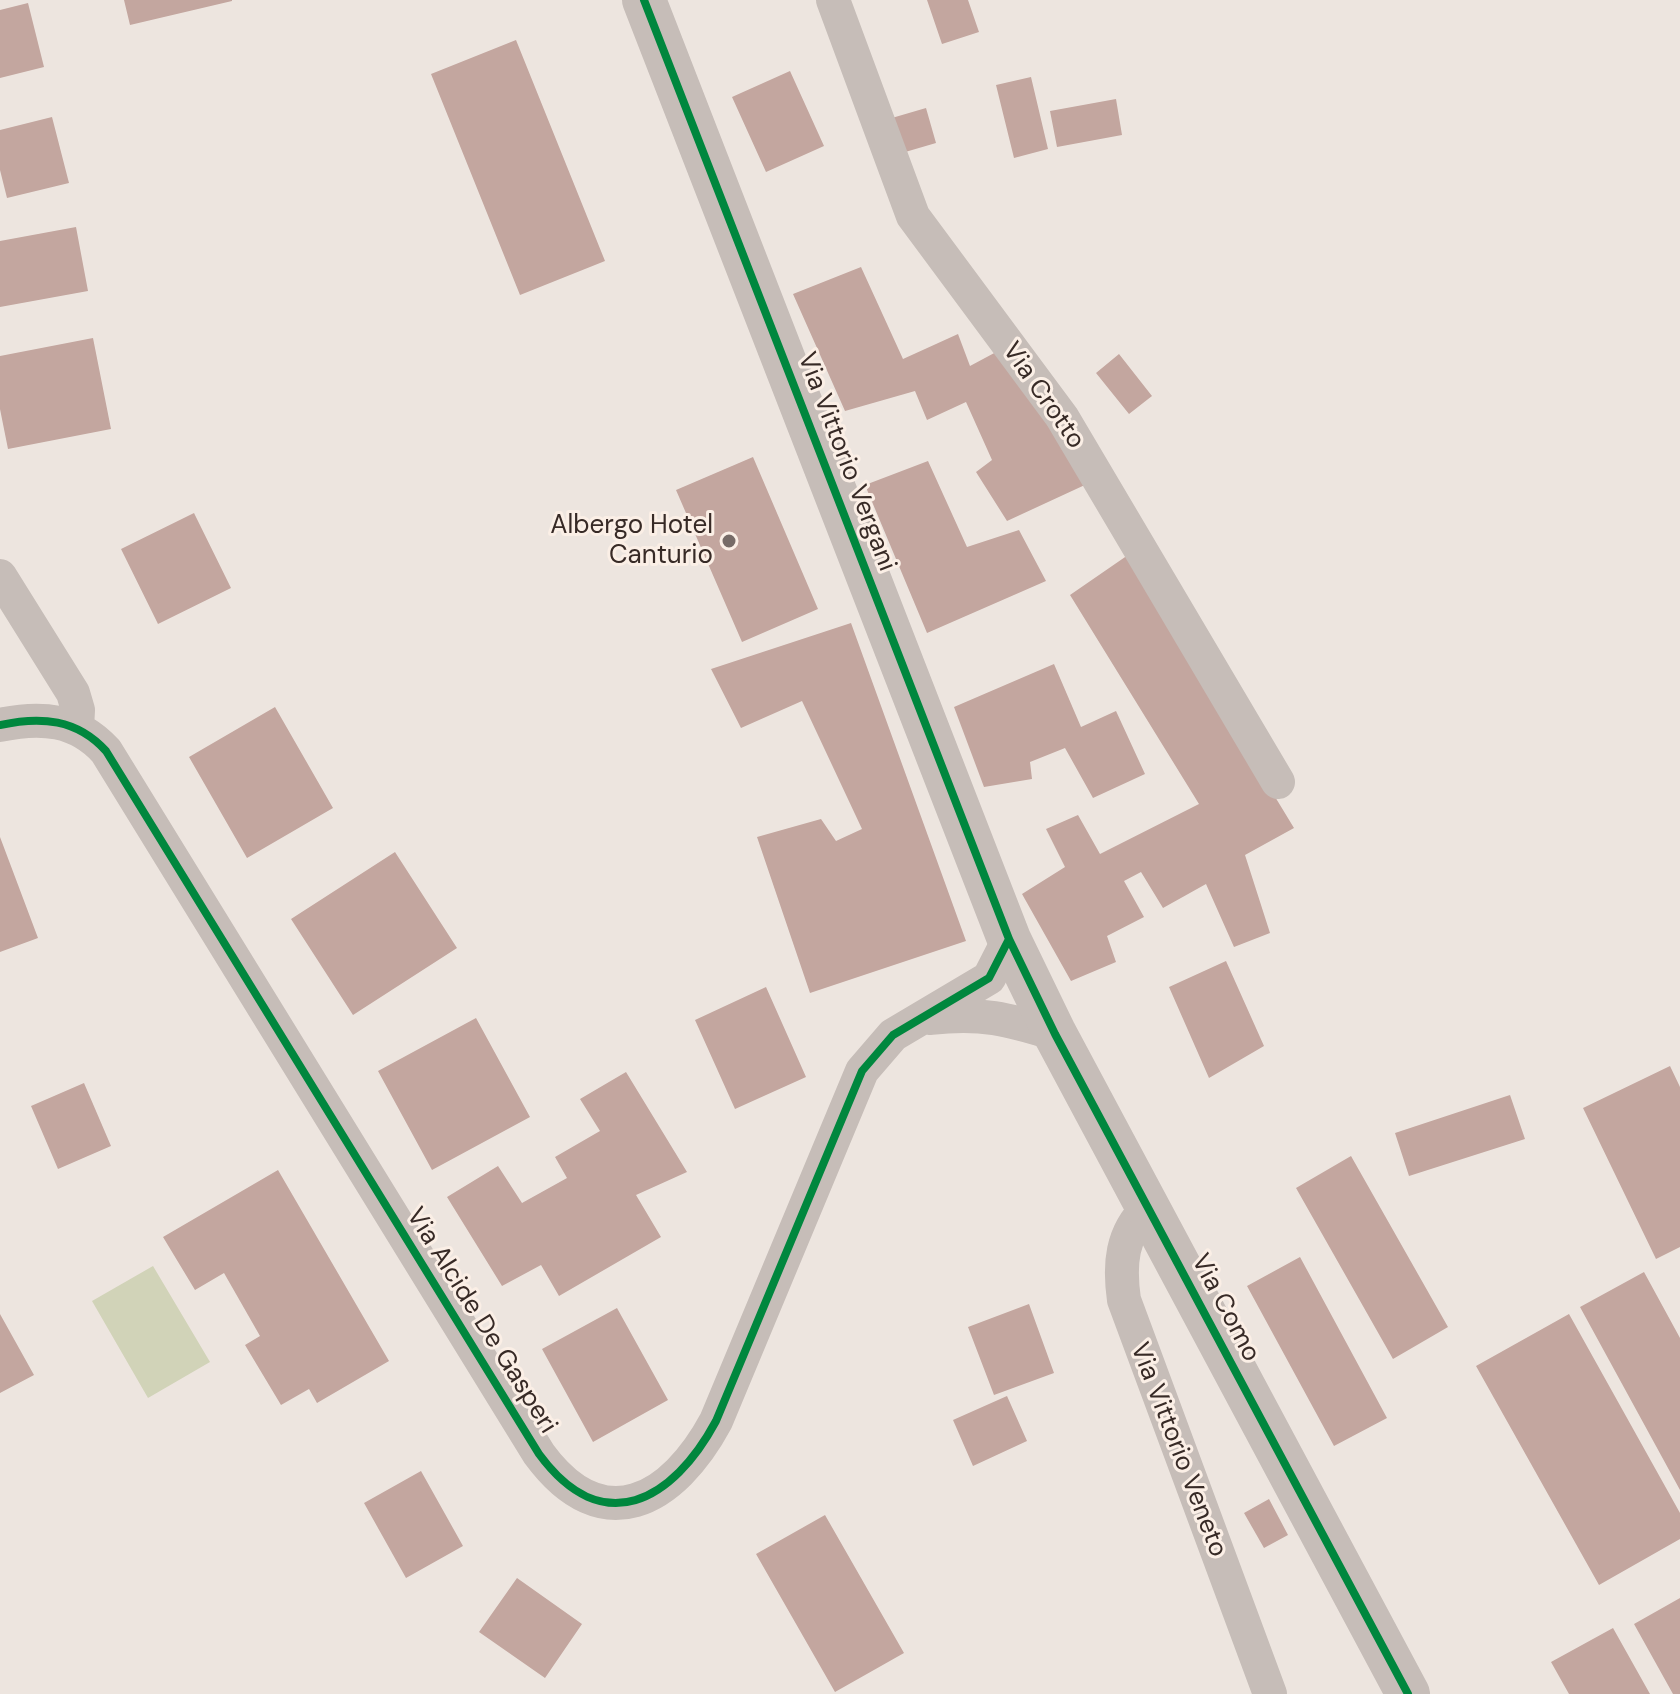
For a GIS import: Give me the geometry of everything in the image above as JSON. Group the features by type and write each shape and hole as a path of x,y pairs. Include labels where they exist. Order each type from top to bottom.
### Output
{"street":[{"name":"Via Vittorio Vergani","path":"644,0 1009,939"},
{"name":"Via Crotto","path":"833,0 913,216 1062,417 1278,782"},
{"path":"0,576 73,693 78,710 77,728 51,719 27,719 0,725"},
{"name":"Via Alcide De Gasperi","path":"77,728 94,738 106,751 539,1454 555,1476 576,1493 601,1502 626,1504 654,1495 681,1473 700,1451 716,1421 862,1071 893,1035 989,978 1009,939"},
{"name":"Via Como","path":"1009,939 1055,1034 1408,1694"},
{"name":"Via Alcide De Gasperi","path":"923,1018 962,1014 1003,1017 1055,1034"},
{"name":"Via Vittorio Veneto","path":"1148,1208 1136,1219 1126,1238 1121,1276 1124,1300 1270,1694"}],"green space":[{"path":"153,1266 210,1362 148,1398 92,1301"}],"building":[{"path":"124,0 232,0 232,1 130,25"},
{"path":"927,0 968,0 979,32 942,44"},
{"path":"28,3 44,67 0,78 0,10"},
{"path":"516,40 605,261 520,295 431,74"},
{"path":"790,71 824,146 766,172 732,97"},
{"path":"1031,77 1048,149 1014,158 996,85"},
{"path":"1116,99 1122,135 1057,147 1050,111"},
{"path":"926,108 936,143 895,155 885,120"},
{"path":"52,117 69,183 7,198 0,170 0,130"},
{"path":"76,227 88,291 0,307 0,241"},
{"path":"861,267 903,359 958,334 970,366 998,351 1087,484 1007,521 976,472 992,460 966,402 927,420 915,391 845,411 793,294"},
{"path":"93,338 111,429 8,449 0,409 0,356"},
{"path":"1119,354 1152,396 1129,414 1096,373"},
{"path":"753,457 818,609 742,642 676,490"},
{"path":"928,461 967,547 1019,530 1046,581 927,633 865,485"},
{"path":"194,513 231,588 158,624 121,549"},
{"path":"1128,555 1294,828 1245,855 1270,933 1234,947 1206,884 1163,908 1141,872 1124,881 1144,917 1107,936 1116,962 1071,981 1022,894 1065,867 1046,829 1078,815 1100,854 1199,804 1070,595"},
{"path":"851,623 966,941 810,993 757,837 821,819 836,841 862,829 802,701 741,728 711,669"},
{"path":"1054,664 1081,727 1116,711 1145,774 1093,798 1065,748 1030,762 1032,779 984,787 954,707"},
{"path":"275,707 333,808 247,858 189,757"},
{"path":"0,837 38,938 0,952"},
{"path":"395,852 457,948 353,1015 291,919"},
{"path":"1226,961 1264,1046 1209,1078 1169,987"},
{"path":"766,987 806,1077 735,1109 695,1020"},
{"path":"476,1018 530,1117 432,1170 378,1071"},
{"path":"1670,1066 1680,1087 1680,1247 1656,1259 1583,1108"},
{"path":"626,1072 687,1172 636,1195 661,1237 559,1296 541,1265 502,1286 447,1197 498,1166 522,1203 567,1178 555,1157 600,1131 580,1099"},
{"path":"84,1083 111,1146 58,1169 31,1106"},
{"path":"1510,1095 1525,1139 1409,1176 1395,1133"},
{"path":"1351,1156 1448,1327 1393,1359 1296,1188"},
{"path":"278,1170 389,1361 317,1403 309,1389 281,1405 245,1345 260,1336 224,1273 195,1290 163,1237"},
{"path":"1300,1257 1387,1418 1334,1446 1247,1286"},
{"path":"1644,1272 1680,1338 1680,1490 1580,1307"},
{"path":"1029,1304 1054,1373 994,1395 968,1327"},
{"path":"617,1308 668,1400 593,1442 542,1349"},
{"path":"0,1314 34,1375 0,1393"},
{"path":"1569,1314 1680,1513 1680,1539 1599,1585 1476,1366"},
{"path":"1007,1396 1027,1441 973,1466 953,1420"},
{"path":"421,1471 463,1546 406,1578 364,1503"},
{"path":"1269,1499 1288,1535 1264,1548 1244,1513"},
{"path":"825,1515 904,1653 835,1692 756,1554"},
{"path":"517,1578 582,1624 545,1678 479,1632"},
{"path":"1680,1598 1680,1694 1673,1694 1634,1624"},
{"path":"1613,1628 1650,1694 1569,1694 1551,1662"}],"cycle path":[{"path":"644,0 1009,939 1055,1034 1408,1694"},
{"path":"0,725 44,721 71,726 95,740 106,751 539,1454 563,1481 588,1497 612,1503 635,1500 658,1490 699,1449 716,1421 862,1071 893,1035 989,978 1009,939"}],"place":[{"name":"Albergo Hotel Canturio","path":"729,541"}]}
